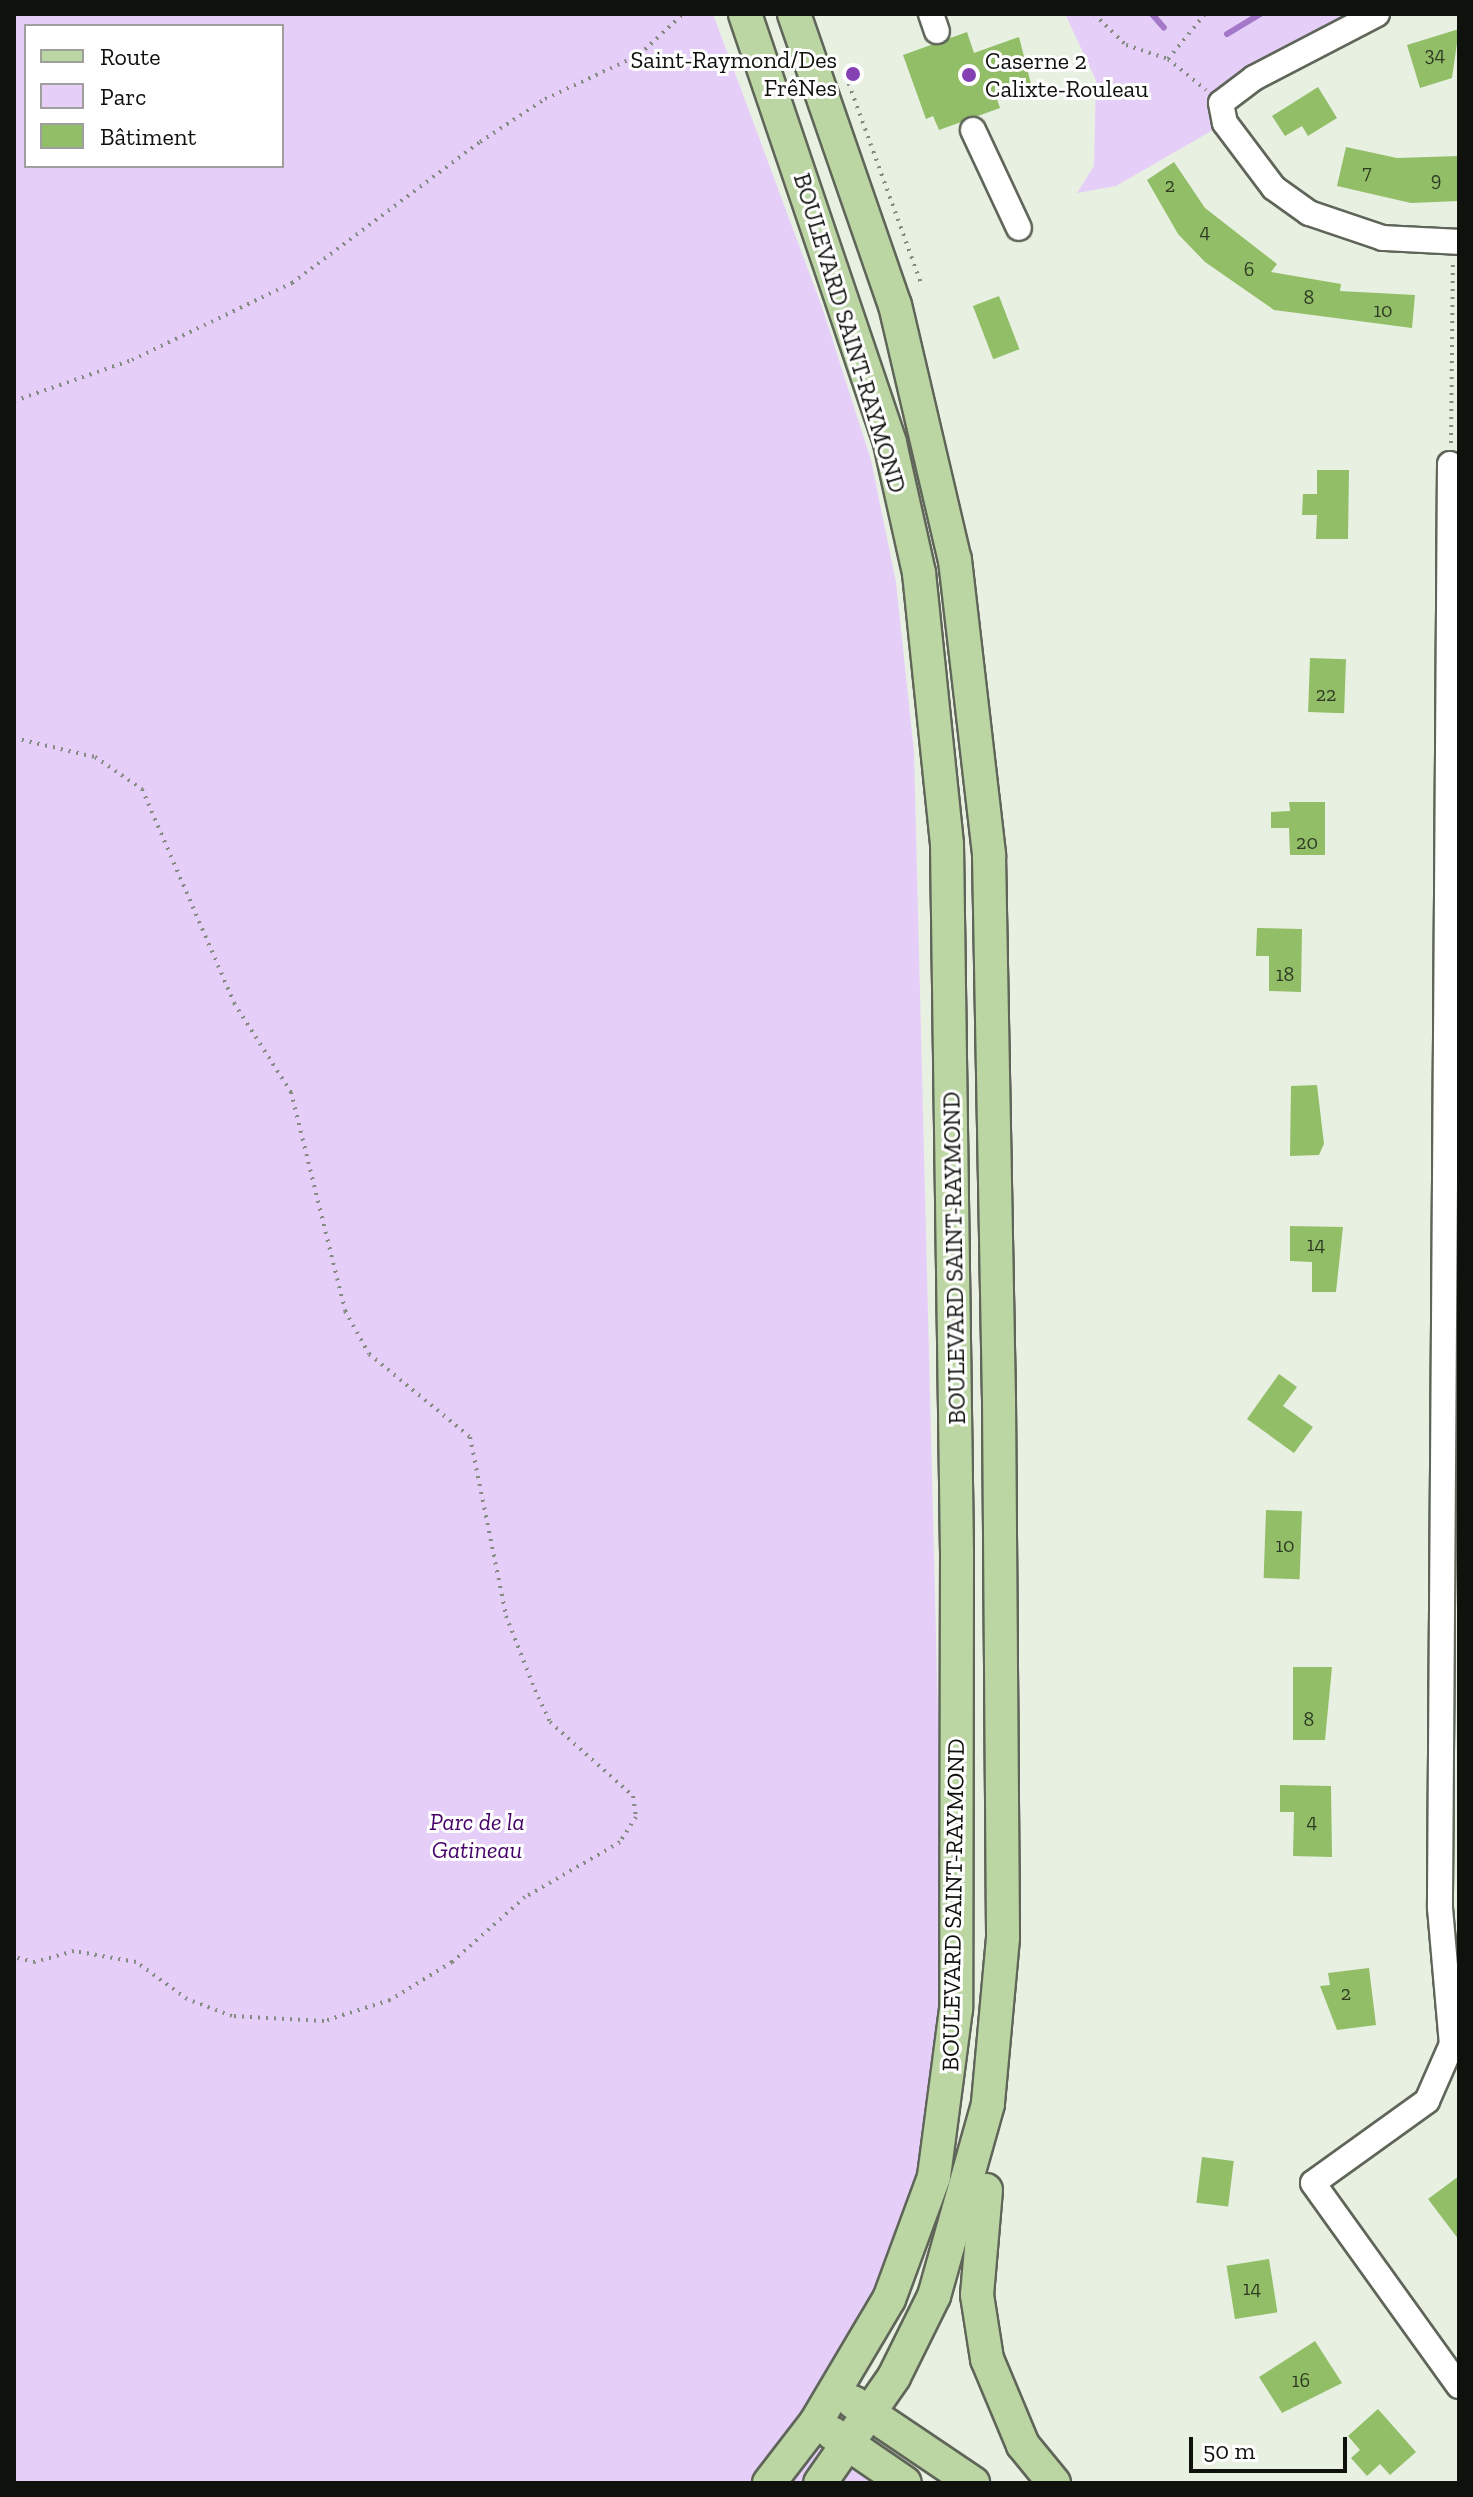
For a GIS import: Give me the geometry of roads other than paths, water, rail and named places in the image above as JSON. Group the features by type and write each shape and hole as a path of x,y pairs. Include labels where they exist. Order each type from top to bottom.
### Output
{"main road":[{"name":"BOULEVARD SAINT-RAYMOND","path":"745,14 890,443 919,573 947,861 956,2009 934,2177 889,2299 816,2422 769,2483"},
{"name":"BOULEVARD SAINT-RAYMOND","path":"794,14 915,379 955,560 979,732 989,855 999,1384 999,2029 952,2247 919,2330 850,2445 820,2483"},
{"path":"999,2029 977,2260 979,2324 1003,2407 1054,2483"},
{"path":"836,2391 973,2483"},
{"path":"816,2422 905,2483"}],"street":[{"path":"1377,14 1292,53 1221,103 1225,123 1256,168 1309,213 1370,235 1456,242"},
{"path":"973,130 1019,228"},
{"path":"1450,464 1440,1908 1452,2044 1427,2101 1313,2183 1459,2386"}],"waterway":[{"path":"1152,14 1164,28"},
{"path":"1227,34 1260,14"}],"place":[{"name":"Saint-Raymond/Des FrêNes","path":"853,74"},
{"name":"Caserne 2 Calixte-Rouleau","path":"969,75"}],"park label":[{"name":"Parc de la Gatineau","path":"477,1836"}]}
